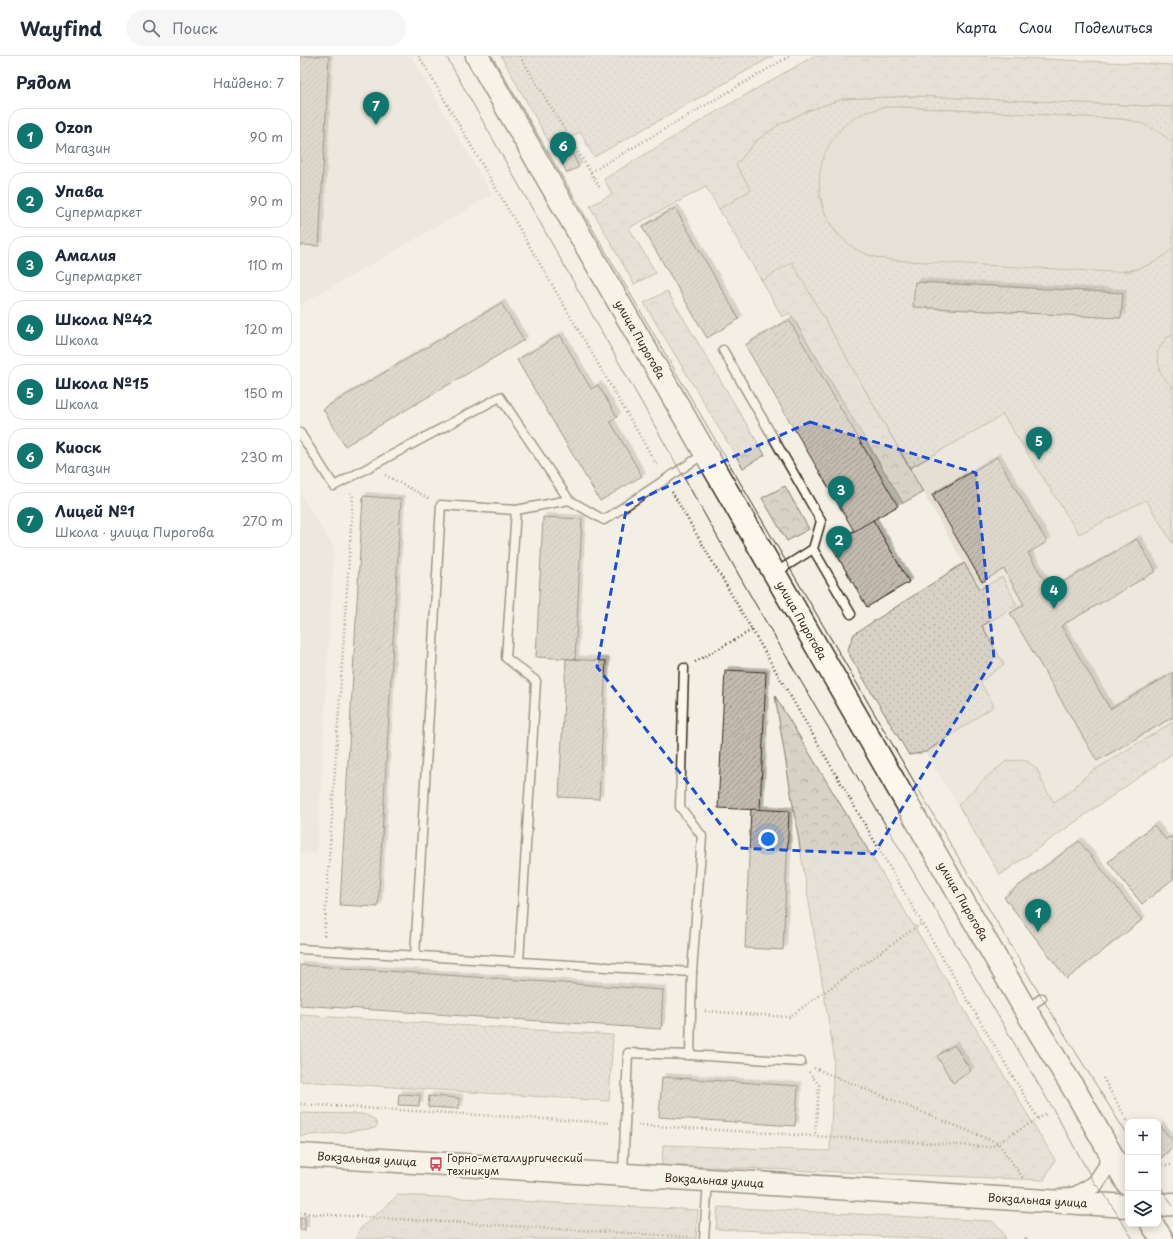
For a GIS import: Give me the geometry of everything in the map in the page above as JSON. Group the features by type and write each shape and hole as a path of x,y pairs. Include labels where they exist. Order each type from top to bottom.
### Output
{"main road":[{"name":"улица Пирогова","path":"477,56 775,573 1033,1003 1108,1149 1125,1179"},
{"name":"Вокзальная улица","path":"300,1155 1125,1206"},
{"path":"1161,1205 1173,1204"},
{"path":"1154,1227 1162,1239"}],"street":[{"path":"1041,1201 1076,1195 1095,1184 1107,1166 1108,1149"}],"lane":[{"path":"723,350 821,521 813,549 775,573"},
{"path":"300,433 334,486 500,397 570,500 604,520 706,453"},
{"path":"415,956 441,505 516,510 570,500"},
{"path":"516,510 506,658 536,681 519,962"},
{"path":"813,549 851,614"},
{"path":"684,668 680,807 702,836 692,972 690,1055"},
{"path":"300,949 692,972"},
{"path":"623,1175 628,1053 690,1055 801,1062"},
{"path":"704,1238 708,1180"}],"path":[{"path":"419,56 922,923 1038,1118"},
{"path":"520,56 600,188"},
{"path":"591,172 790,56"},
{"path":"370,467 441,505"},
{"path":"323,950 353,497 344,480"},
{"path":"684,668 752,630"},
{"path":"691,1010 789,1017 922,923"},
{"path":"801,1062 819,1085 815,1136"},
{"path":"801,1062 998,1143 1025,1181"},
{"path":"1103,1078 1126,1119"},
{"path":"300,1104 991,1147 1046,1114"},
{"path":"1161,1165 1173,1165"},
{"path":"300,1213 704,1238"}],"highlighted area":[{"path":"810,422 976,473 994,658 874,854 739,848 597,667 627,505"}],"shaded area":[{"path":"300,56 411,56 492,195 300,305"},
{"path":"814,56 979,56 1173,65 1173,753 1000,875 854,634 963,562 751,190"},
{"path":"300,493 334,549 317,853 300,852"}],"green space":[{"path":"501,56 773,56 594,157 580,132 553,149"},
{"path":"814,56 979,56 1173,65 1173,107 915,96 842,99 807,111 778,125 756,141 736,165 751,190 719,209 706,187 629,228 656,273 634,284 590,206 612,194 604,179 707,117"},
{"path":"915,96 1173,107 1173,143 1149,127 1121,119 900,107 885,108 864,114 846,125 831,160 820,196 826,217 838,235 1128,272 1152,263 1173,247 1173,335 1166,338 1173,389 1173,544 1146,500 1079,534 1003,415 910,468 792,263 762,281 719,209 751,190 736,165 756,141 778,125 807,111 842,99","holes":["915,282 1122,293 1121,318 914,307"]},
{"path":"884,107 1121,119 1149,126 1161,133 1173,143 1173,247 1153,263 1146,266 1112,272 891,260 874,257 864,253 849,244 835,231 826,215 821,197 820,179 822,161 830,144 841,129 859,115"},
{"path":"792,262 923,492 903,503 790,313 782,317 762,281"},
{"path":"667,291 765,455 743,468 644,303"},
{"path":"1173,335 1173,389 1160,372 1157,352 1166,338"},
{"path":"785,486 809,529 787,541 762,498"},
{"path":"964,563 980,589 1002,577 1017,605 982,626 1004,664 980,682 994,706 926,752 909,755 847,651 854,634"},
{"path":"775,696 1055,1160 1044,1180 662,1165 663,1145 830,1151 834,1054"},
{"path":"1173,722 1173,753 1000,875 958,805 990,774 1007,761 1026,760 1037,769 1046,790 1054,802 1068,793 1088,774"},
{"path":"300,1015 613,1035 609,1101 300,1081"},
{"path":"300,1113 363,1114 374,1119 377,1125 375,1128 300,1136"},
{"path":"398,1195 698,1210 696,1239 356,1239 360,1229"},
{"path":"718,1207 992,1221 1001,1229 1006,1239 937,1239 716,1229"}],"building":[{"path":"300,56 329,56 319,246 300,245"},
{"path":"568,146 579,167 567,173 556,153"},
{"path":"675,208 739,319 707,338 642,227"},
{"path":"915,282 1123,293 1121,318 913,307"},
{"path":"501,303 524,340 345,446 323,409"},
{"path":"789,320 898,506 873,520 909,582 867,607 831,545 854,531 745,345"},
{"path":"560,335 591,389 598,385 617,417 610,421 642,476 600,501 517,360"},
{"path":"997,457 1047,542 1028,553 1050,590 1137,539 1156,571 1061,626 1110,709 1173,673 1173,717 1097,761 1010,613 1024,605 1004,569 982,582 932,495"},
{"path":"363,496 401,499 378,907 340,905"},
{"path":"543,517 582,519 575,659 536,657"},
{"path":"873,520 909,582 867,607 831,545"},
{"path":"566,659 606,661 599,799 559,797"},
{"path":"725,670 766,672 760,810 718,808"},
{"path":"751,809 789,811 783,950 745,948"},
{"path":"1154,825 1166,840 1169,837 1173,838 1173,879 1142,904 1108,862"},
{"path":"1079,841 1142,920 1067,979 1004,897"},
{"path":"300,965 663,990 661,1029 300,1005"},
{"path":"954,1045 971,1071 953,1083 937,1056"},
{"path":"662,1077 798,1086 795,1126 659,1117"},
{"path":"399,1094 420,1095 419,1106 398,1105"},
{"path":"429,1096 459,1098 459,1109 428,1107"},
{"path":"1161,1127 1173,1141 1173,1147 1161,1158"},
{"path":"300,1218 305,1218 305,1230 300,1230"}],"tram line":[{"path":"446,56 753,600 1053,1109 1095,1184 1103,1192 1133,1239"},
{"path":"492,56 948,840 1042,998 1125,1131"},
{"path":"1161,1188 1173,1206"}],"place":[{"name":"Лицей №1","path":"376,125"},
{"name":"Киоск","path":"563,165"},
{"name":"Школа №15","path":"1039,460"},
{"name":"Амалия","path":"841,509"},
{"name":"Упава","path":"839,559"},
{"name":"Школа №42","path":"1054,609"},
{"name":"Ozon","path":"1038,932"},
{"name":"Горно-металлургический техникум","path":"436,1164"}]}
